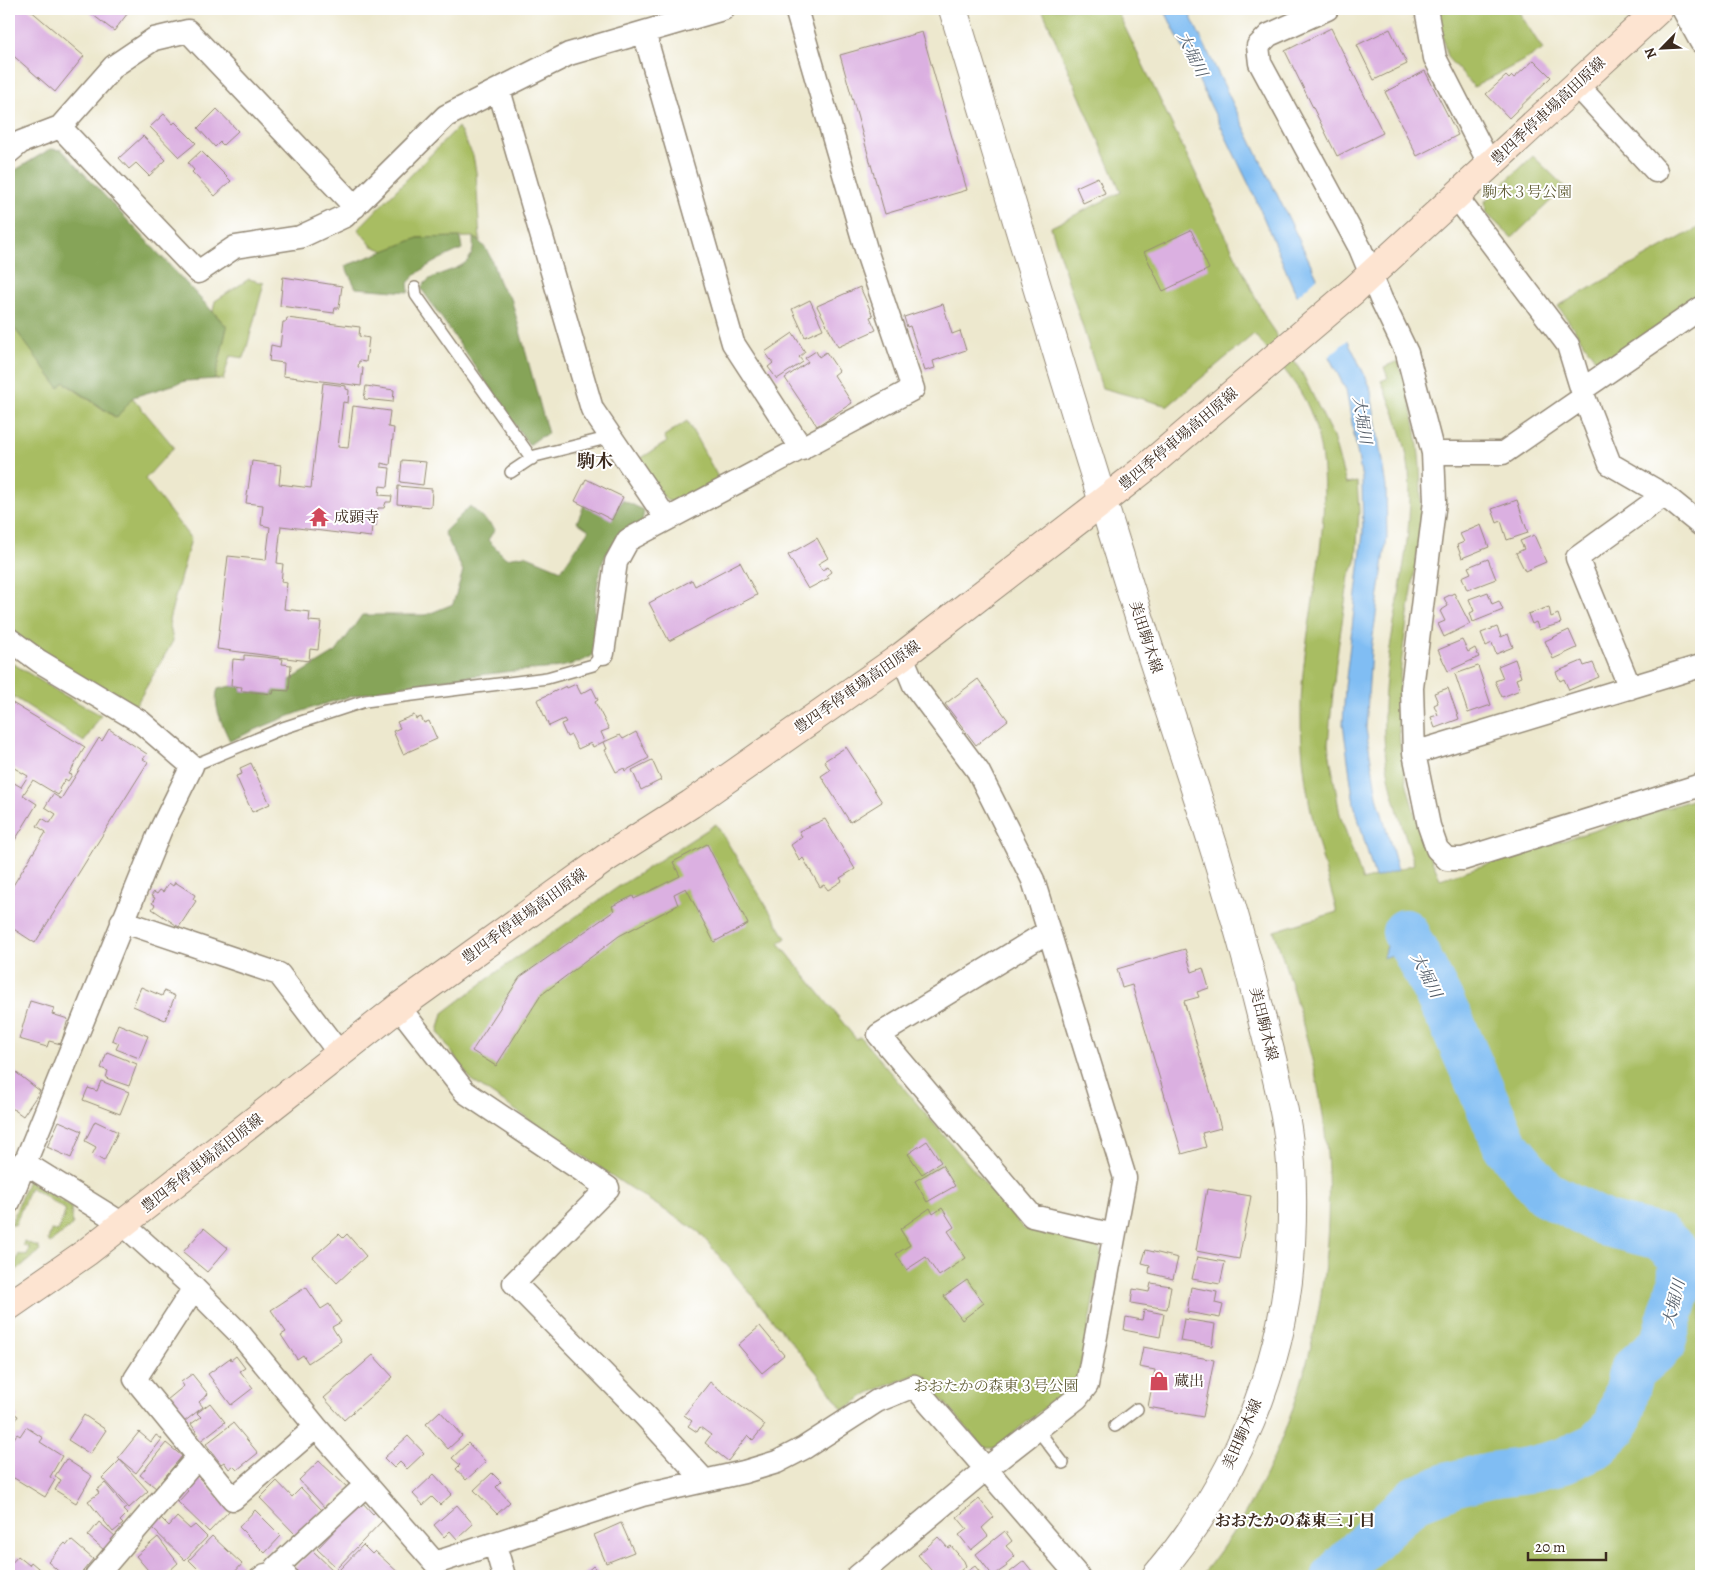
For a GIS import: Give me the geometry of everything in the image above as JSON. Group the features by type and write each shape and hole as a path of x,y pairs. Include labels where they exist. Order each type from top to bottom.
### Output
{"main road":[{"name":"豊四季停車場高田原線","path":"9,1306 87,1252 399,1007 598,863 691,804 902,656 1148,466 1362,282 1659,9"}],"street":[{"path":"60,127 198,272 235,247 300,237 345,216 446,116 569,54 723,9"},
{"path":"603,653 616,562 628,540 666,518 802,449 913,389 868,256 796,9"},
{"name":"美田駒木線","path":"953,9 1092,463 1102,502 1244,943 1287,1130 1292,1190 1291,1244 1286,1302 1257,1404 1238,1450 1211,1501 1156,1576"},
{"path":"1327,9 1269,35 1258,46 1258,55 1260,63 1360,248 1362,282 1407,352 1432,453 1435,501 1412,688 1414,753 1429,826 1437,849 1448,859 1463,859 1701,785"},
{"path":"1426,9 1435,58 1490,165"},
{"path":"1683,9 1701,42"},
{"path":"9,152 21,142 60,127 114,66 154,39 188,31 356,207"},
{"path":"644,32 732,343 802,449"},
{"path":"1577,85 1656,171"},
{"path":"498,90 592,409 666,518"},
{"path":"1455,195 1568,345 1610,464 1664,495 1701,524"},
{"path":"1432,453 1503,453 1701,308"},
{"path":"1630,688 1578,558 1664,495"},
{"path":"9,639 39,661 141,722 192,766 160,830 9,1202"},
{"path":"858,1576 1036,1429 1077,1398 1087,1385 1125,1178 1034,880 978,771 914,685 902,656"},
{"path":"1414,753 1701,666"},
{"path":"122,921 279,974 340,1054"},
{"path":"1049,931 880,1035 1032,1216 1114,1235"},
{"path":"399,1007 465,1092 608,1188 514,1283 645,1416 704,1480"},
{"path":"24,1162 123,1224 194,1288 240,1334 316,1427 435,1563 642,1496 744,1472 776,1462 804,1448 877,1401 914,1386 1078,1576"},
{"path":"194,1288 135,1379 233,1499 316,1427"},
{"path":"96,1576 198,1457"},
{"path":"281,1571 367,1484"},
{"path":"495,1545 504,1576"}],"lane":[{"path":"415,288 416,295 532,459"},
{"path":"511,472 532,459 611,437"},
{"path":"192,766 283,728 364,701 547,678 593,665 603,653"},
{"path":"1115,1426 1137,1409"},
{"path":"1036,1429 1063,1463"},
{"path":"255,1576 262,1570 281,1571"}],"green space":[{"path":"1042,9 1116,9 1267,321 1302,373 1333,437 1346,484 1357,482 1359,511 1356,562 1349,576 1336,662 1328,744 1340,815 1363,881 1414,864 1399,817 1387,768 1384,735 1387,668 1403,569 1410,504 1409,471 1405,448 1395,414 1381,381 1388,378 1384,367 1398,361 1411,404 1415,426 1421,493 1419,537 1402,657 1398,706 1399,730 1408,788 1425,843 1440,879 1701,797 1701,1576 1201,1576 1236,1527 1266,1473 1290,1415 1309,1355 1321,1294 1328,1231 1328,1169 1322,1109 1307,1041 1274,931 1337,912 1323,862 1307,791 1301,715 1307,640 1323,522 1324,483 1320,446 1305,400 1285,370 1254,334 1168,406 1102,388 1051,227 1121,192"},
{"path":"1436,9 1517,9 1543,50 1474,87 1447,57"},
{"path":"458,127 473,155 476,172 480,241 473,237 418,238 385,251 372,246 358,229"},
{"path":"50,149 62,150 227,327 215,379 186,381 133,397 117,418 64,382 59,388 12,325 9,320 9,174"},
{"name":"駒木３号公園","path":"1533,156 1565,187 1512,238 1487,214 1485,201"},
{"path":"1701,226 1701,297 1602,364 1598,363 1558,306"},
{"path":"460,237 462,249 433,263 420,272 408,283 409,292 356,288 345,266 418,238"},
{"path":"473,237 487,251 500,284 511,298 548,434 529,445 421,288 433,277 463,265 473,251"},
{"path":"249,279 264,283 244,358 230,356 223,380 215,379 227,327 213,311 215,301"},
{"path":"9,320 58,387 63,382 116,418 132,397 174,447 145,479 191,539 169,620 173,641 136,705 77,676 9,631"},
{"path":"687,421 719,479 676,503 666,500 638,460 667,442 664,436"},
{"path":"622,500 644,510 642,523 617,540 609,549 603,561 595,603 595,650 591,656 580,662 548,669 456,678 358,695 302,712 230,741 217,709 218,689 231,686 242,687 241,691 273,694 274,690 336,652 362,615 426,615 453,604 463,571 444,532 470,506 495,529 488,540 506,558 525,555 561,570 589,530 577,522 584,505 612,519"},
{"path":"9,661 60,693 101,715 84,742 9,694"},
{"name":"おおたかの森東３号公園","path":"716,824 786,938 779,943 856,1039 860,1037 1024,1229 1096,1244 1102,1254 1079,1375 1070,1387 995,1448 984,1448 919,1373 869,1393 843,1410 817,1373 699,1232 627,1186 471,1080 438,1032 443,1013 501,969 621,885"},
{"path":"28,1180 71,1207 73,1225 50,1243 48,1240 51,1230 58,1231 66,1210 30,1187 15,1225 11,1224"},
{"path":"24,1241 38,1247 40,1251 9,1276 9,1267 14,1269 19,1254 27,1256 29,1247 23,1245"}],"water":[{"path":"1164,9 1187,9 1370,386 1386,487 1387,538 1371,650 1366,729 1377,796 1398,870 1375,878 1354,804 1343,724 1345,687 1363,534 1362,479 1346,390 1293,287 1253,193"},
{"path":"1414,925 1433,942 1383,958 1389,934"}],"pier":[{"path":"1320,275 1350,338 1328,357 1296,297"}],"building":[{"path":"9,9 29,9 84,56 55,92 9,52"},
{"path":"85,9 131,9 114,31"},
{"path":"1573,9 1586,9 1575,14"},
{"path":"1331,28 1383,133 1337,156 1285,51"},
{"path":"1390,29 1407,64 1374,80 1357,45"},
{"path":"922,32 967,190 885,214 840,55"},
{"path":"1534,60 1551,77 1509,118 1486,94 1506,76 1509,79 1512,76 1514,78"},
{"path":"1425,71 1458,135 1417,156 1385,92"},
{"path":"217,109 238,131 223,145 220,142 215,147 198,128"},
{"path":"164,114 196,143 179,157 150,127"},
{"path":"143,136 166,160 149,176 136,163 129,169 119,158"},
{"path":"201,151 231,181 215,196 192,172 194,170 188,163"},
{"path":"1098,177 1105,193 1083,203 1076,187"},
{"path":"1191,230 1209,269 1163,291 1144,252"},
{"path":"283,277 342,286 339,308 335,308 334,313 280,306"},
{"path":"860,287 873,316 870,317 876,330 838,347 817,306"},
{"path":"810,300 823,329 805,337 792,309"},
{"path":"943,304 952,334 960,331 966,350 933,361 935,368 925,371 910,326 907,327 904,317"},
{"path":"287,318 360,327 359,336 369,338 366,362 359,361 358,367 363,368 361,386 283,376 284,363 269,361 271,345 280,347 283,322 286,322"},
{"path":"793,333 805,352 799,357 803,362 777,379 768,367 773,363 765,352"},
{"path":"816,351 819,357 826,352 839,371 834,375 852,403 817,426 785,378 808,362 805,358"},
{"name":"成顕寺","path":"323,383 346,386 346,389 349,390 348,403 343,402 338,447 348,448 353,406 390,411 388,427 394,428 390,465 381,463 381,467 390,468 388,487 380,486 379,495 392,496 391,502 386,502 384,508 378,508 376,526 372,525 371,537 281,526 277,563 283,564 281,582 287,583 284,609 310,612 309,621 321,622 318,650 310,649 309,661 217,649 228,556 266,560 270,527 261,525 263,505 246,503 252,461 281,465 279,484 311,488"},
{"path":"366,386 394,390 393,402 364,399"},
{"path":"402,460 426,462 423,485 400,482"},
{"path":"586,479 623,497 612,520 575,501"},
{"path":"398,486 432,489 431,507 397,504"},
{"path":"1517,500 1528,533 1507,540 1501,521 1497,523 1492,509"},
{"path":"1481,525 1489,547 1462,558 1457,545 1464,542 1460,534"},
{"path":"1534,535 1546,562 1525,571 1516,553 1524,549 1520,541"},
{"path":"817,538 828,558 818,564 822,570 828,567 831,572 827,575 829,578 808,589 788,555"},
{"path":"1488,559 1496,579 1467,590 1462,577 1471,573 1468,567"},
{"path":"740,562 757,595 669,641 649,603 692,580 695,586"},
{"path":"1488,592 1492,604 1499,601 1503,610 1473,622 1470,613 1474,611 1469,599"},
{"path":"1454,593 1470,624 1444,637 1438,624 1445,621 1440,611 1448,606 1444,598"},
{"path":"1549,607 1551,617 1558,614 1561,623 1539,630 1536,622 1532,624 1528,614"},
{"path":"1497,627 1501,637 1508,634 1513,647 1496,654 1492,643 1486,646 1481,633"},
{"path":"1569,630 1577,648 1553,659 1545,641"},
{"path":"1462,640 1468,652 1475,648 1479,657 1448,671 1438,650"},
{"path":"244,655 283,659 282,664 291,665 289,691 274,690 273,694 241,691 242,687 231,686 233,659 244,660"},
{"path":"1515,659 1521,677 1516,679 1520,690 1502,697 1495,681 1503,678 1498,666"},
{"path":"1582,661 1584,666 1593,663 1599,677 1569,690 1564,679 1560,681 1556,672"},
{"path":"1478,666 1491,705 1468,713 1455,674"},
{"path":"978,679 1008,720 976,745 945,704"},
{"path":"576,684 581,694 592,688 598,700 595,702 609,729 601,732 605,741 593,747 591,743 578,749 571,735 567,737 561,724 566,722 564,719 549,726 537,700 566,686 567,688"},
{"path":"1448,688 1459,719 1435,728 1431,717 1438,715 1434,705 1438,703 1434,693"},
{"path":"9,701 85,747 69,774 72,775 68,781 65,779 58,795 33,780 23,795 37,804 9,850 9,785 11,781 21,787 28,776 9,765"},
{"path":"414,715 416,719 421,717 424,723 429,721 437,739 403,754 393,731 400,728 397,722"},
{"path":"109,729 147,754 143,759 148,762 35,943 9,926 9,892 46,832 37,826 42,818 50,823 56,814 45,807 53,794 61,799 99,738 102,741"},
{"path":"636,732 649,758 625,771 624,768 616,772 605,750 607,749 604,742 620,735 623,739"},
{"path":"846,747 882,802 850,822 821,776 830,770 824,761"},
{"path":"652,760 661,780 641,790 632,770"},
{"path":"251,763 270,804 252,812 236,776 242,774 240,768"},
{"path":"825,819 855,869 840,878 842,881 828,890 824,885 820,887 803,858 800,861 791,845 802,837 799,831"},
{"path":"707,844 748,924 714,942 686,888 674,894 678,905 619,936 541,995 496,1066 472,1051 520,977 614,911 612,906 633,896 634,899 680,876 673,862"},
{"path":"175,882 195,895 193,899 196,901 179,927 152,909 155,905 152,903 155,898 151,896 154,892 157,894 160,890 163,892 169,883 173,886"},
{"path":"1185,949 1192,972 1203,968 1209,988 1197,992 1199,997 1184,1001 1221,1128 1202,1133 1206,1147 1182,1154 1132,985 1122,988 1117,969"},
{"path":"141,987 162,996 164,991 175,996 165,1020 133,1006"},
{"path":"30,1001 54,1008 52,1014 68,1019 61,1044 49,1041 47,1047 19,1039"},
{"path":"118,1024 148,1036 139,1058 116,1049 119,1043 112,1040"},
{"path":"107,1052 137,1064 129,1086 106,1078 108,1071 101,1068"},
{"path":"9,1067 40,1091 23,1116 9,1106"},
{"path":"101,1081 129,1092 120,1114 83,1100 88,1088 97,1091"},
{"path":"59,1121 82,1131 71,1158 47,1147"},
{"path":"95,1121 118,1132 104,1161 92,1155 96,1147 85,1141"},
{"path":"927,1141 941,1162 922,1174 908,1154"},
{"path":"942,1165 955,1186 927,1202 915,1181"},
{"path":"1207,1189 1251,1196 1239,1259 1196,1251"},
{"path":"930,1208 933,1214 942,1208 954,1227 948,1231 966,1258 939,1276 926,1257 906,1270 896,1254 910,1245 900,1229"},
{"path":"204,1228 228,1248 207,1272 183,1252"},
{"path":"339,1234 343,1238 347,1234 366,1256 337,1283 313,1257"},
{"path":"1146,1250 1178,1258 1173,1279 1149,1273 1150,1265 1142,1263"},
{"path":"1197,1257 1225,1262 1220,1284 1192,1279"},
{"path":"967,1280 984,1303 962,1320 944,1296"},
{"path":"1151,1283 1171,1286 1167,1309 1131,1303 1133,1289 1149,1292"},
{"path":"306,1287 321,1309 329,1304 341,1322 332,1327 341,1341 308,1363 303,1355 297,1359 281,1335 286,1332 271,1310"},
{"path":"1191,1287 1217,1292 1215,1303 1223,1305 1220,1318 1187,1312"},
{"path":"1144,1310 1164,1314 1160,1337 1124,1330 1126,1317 1142,1320"},
{"path":"1184,1319 1215,1324 1212,1346 1180,1341"},
{"path":"760,1326 784,1355 762,1373 738,1345"},
{"path":"1143,1347 1214,1360 1203,1417 1148,1407 1155,1370 1139,1367"},
{"path":"373,1355 393,1377 344,1420 324,1398"},
{"path":"236,1356 245,1368 240,1371 253,1388 231,1405 208,1374 230,1358 231,1360"},
{"path":"192,1374 208,1394 199,1402 203,1407 184,1422 167,1400 184,1386 181,1382"},
{"path":"710,1382 765,1425 753,1440 748,1435 728,1461 705,1443 711,1435 700,1427 697,1432 688,1426 692,1421 684,1415"},
{"path":"210,1403 225,1422 199,1442 195,1436 198,1434 191,1424 201,1417 197,1413"},
{"path":"9,1410 18,1416 9,1432"},
{"path":"440,1411 462,1436 448,1449 426,1424"},
{"path":"84,1415 106,1430 90,1454 68,1440"},
{"path":"233,1423 258,1453 237,1470 233,1466 229,1469 224,1462 221,1464 206,1444"},
{"path":"26,1427 43,1438 40,1442 62,1456 50,1477 55,1480 45,1497 14,1478 9,1482 9,1445 17,1434 20,1436"},
{"path":"139,1432 151,1442 156,1435 162,1439 136,1473 118,1458"},
{"path":"408,1436 424,1453 407,1469 400,1462 394,1468 384,1458"},
{"path":"166,1443 182,1456 156,1488 140,1475"},
{"path":"468,1443 486,1462 466,1480 456,1469 460,1465 452,1458"},
{"path":"66,1459 92,1476 76,1503 55,1490 61,1480 55,1476"},
{"path":"120,1460 148,1491 129,1508 102,1478"},
{"path":"319,1461 348,1488 326,1509 299,1480"},
{"path":"492,1473 501,1482 496,1487 510,1502 497,1514 474,1490"},
{"path":"434,1474 452,1494 440,1505 432,1497 423,1505 413,1494"},
{"path":"196,1475 231,1509 209,1532 178,1502 188,1491 184,1487"},
{"path":"277,1481 292,1497 301,1488 322,1510 296,1535 260,1498"},
{"path":"105,1483 126,1508 123,1510 127,1514 120,1521 123,1524 113,1532 88,1501 99,1493 97,1490"},
{"path":"979,1499 994,1517 982,1528 988,1536 971,1550 959,1535 967,1529 957,1517"},
{"path":"362,1502 373,1514 376,1511 384,1519 337,1568 317,1549"},
{"path":"457,1505 473,1524 457,1539 450,1531 444,1537 434,1525"},
{"path":"255,1510 281,1536 265,1553 239,1527"},
{"path":"160,1517 169,1526 177,1517 190,1529 195,1525 207,1537 185,1560 151,1527"},
{"path":"99,1522 116,1537 104,1550 88,1536"},
{"path":"621,1523 634,1552 606,1563 594,1535"},
{"path":"1005,1531 1012,1541 1006,1546 1015,1556 1006,1564 1007,1566 993,1576 976,1554"},
{"path":"212,1536 242,1564 234,1573 237,1576 205,1576 189,1560"},
{"path":"158,1537 178,1563 167,1573 153,1576 136,1556"},
{"path":"938,1537 948,1548 951,1546 964,1561 966,1566 954,1576 936,1576 918,1555"},
{"path":"71,1540 93,1559 79,1576 64,1576 48,1562 65,1543 67,1545"},
{"path":"363,1545 372,1554 375,1551 402,1576 346,1576 339,1570"},
{"path":"312,1550 337,1574 335,1576 296,1576 291,1571"},
{"path":"18,1556 29,1565 31,1562 44,1573 40,1576 9,1576 9,1566"},
{"path":"1024,1561 1036,1576 1005,1576"},
{"path":"593,1566 602,1576 582,1576"},
{"path":"975,1566 983,1576 961,1576"},
{"path":"691,1573 691,1576 679,1576 679,1575"}],"waterway":[{"name":"大堀川","path":"1335,1576 1415,1499 1453,1484 1490,1475 1529,1470 1563,1461 1597,1445 1617,1425 1632,1371 1662,1345 1680,1285 1682,1257 1660,1237 1606,1224 1545,1193 1506,1146 1452,1023 1405,932"}],"place":[{"name":"成顕寺","path":"319,517"},
{"name":"蔵出","path":"1159,1381"}],"district":[{"name":"駒木","path":"595,461"},
{"name":"おおたかの森東三丁目","path":"1295,1520"}]}
